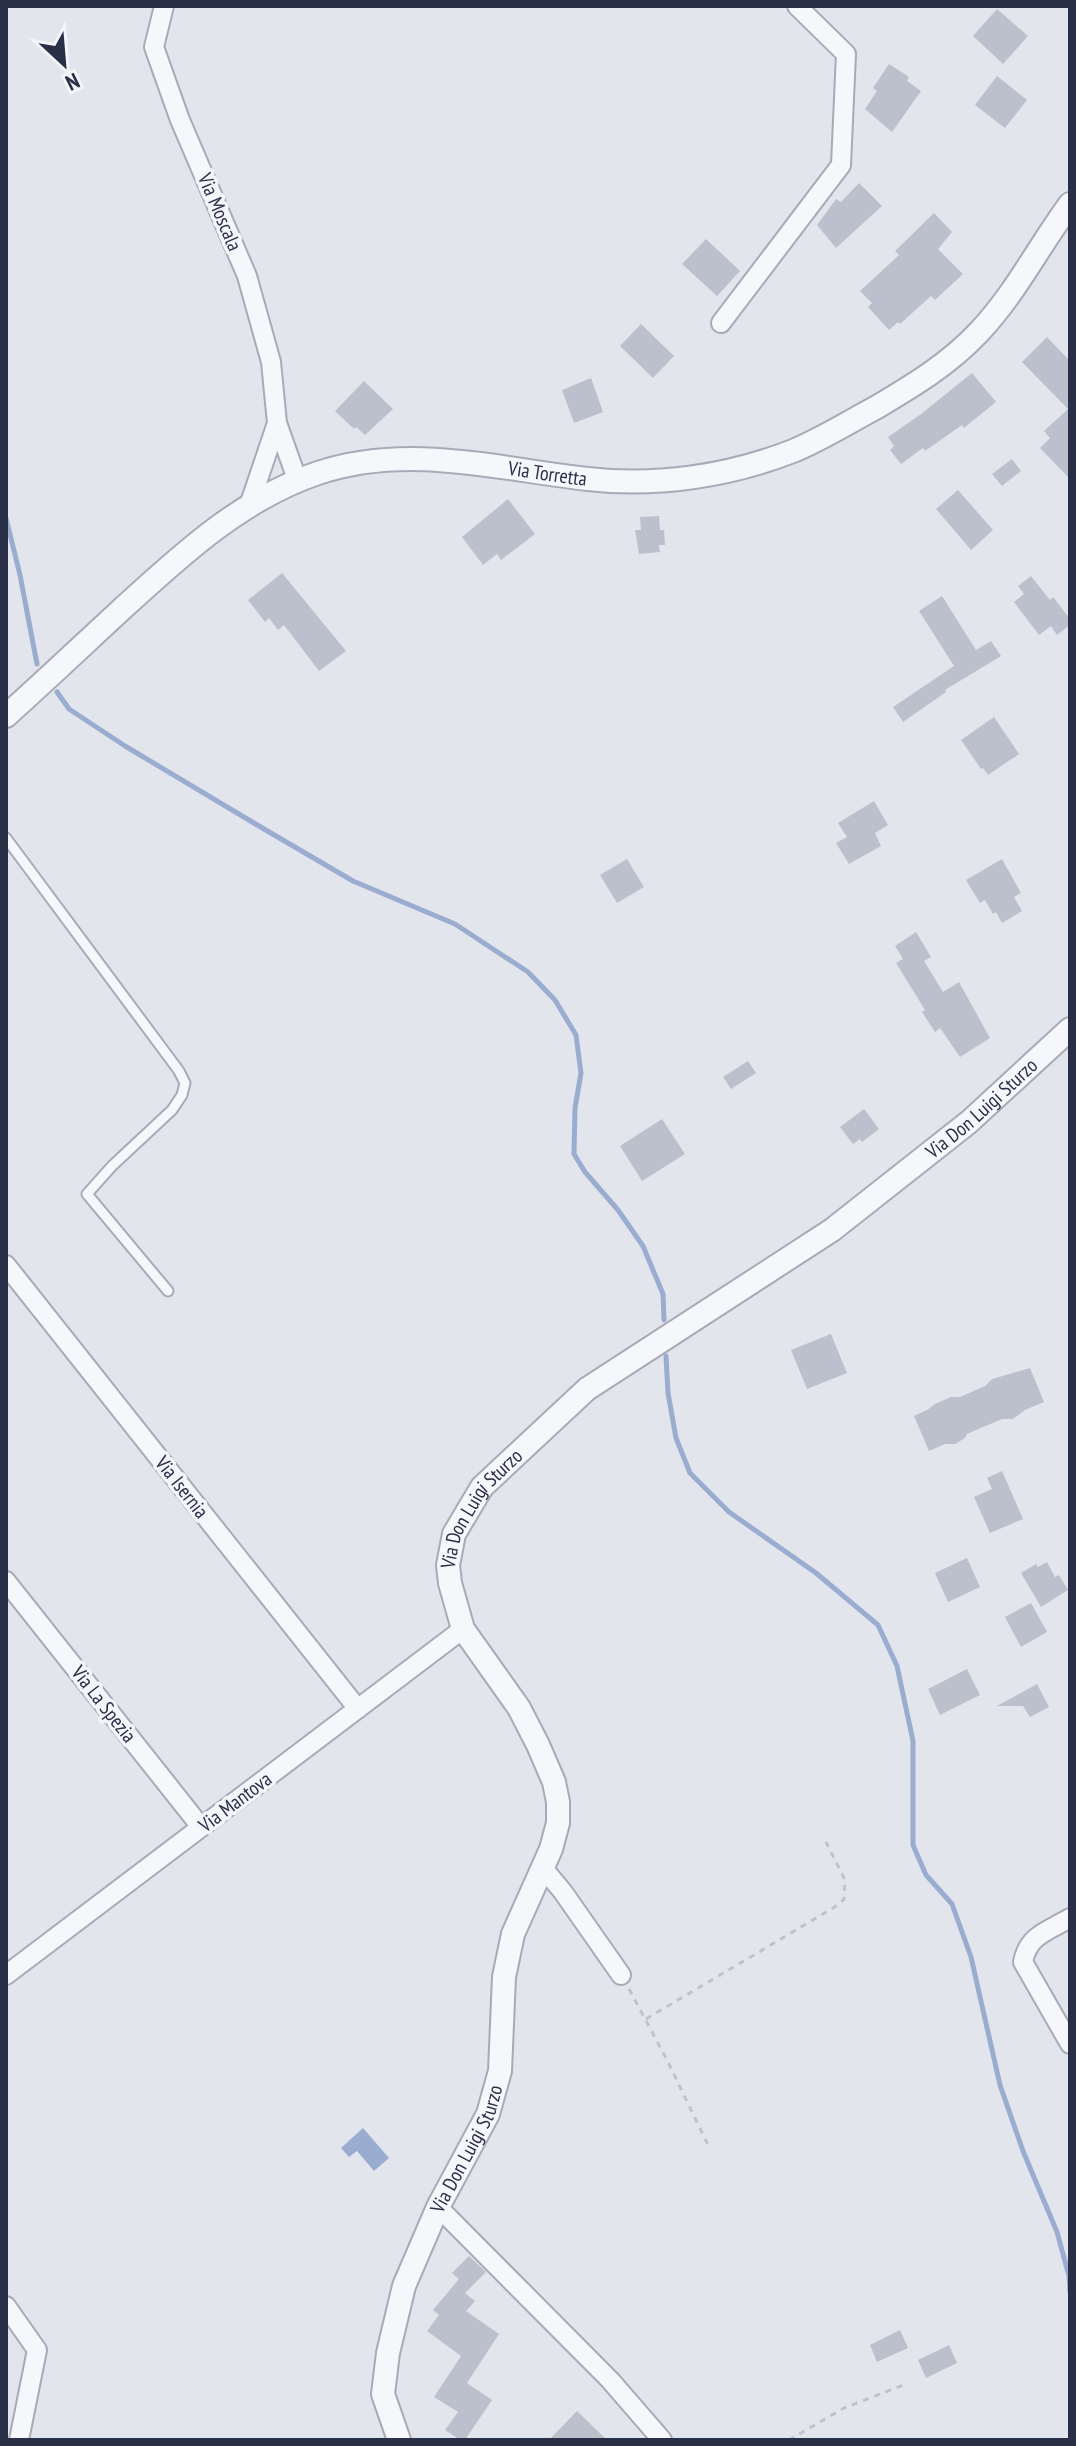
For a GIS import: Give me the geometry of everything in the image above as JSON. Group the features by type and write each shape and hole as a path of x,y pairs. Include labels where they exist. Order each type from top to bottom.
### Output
{"street":[{"name":"Via Moscala","path":"164,6 154,47 180,120 247,276 271,362 277,423"},
{"path":"721,323 841,165 846,54 797,6"},
{"name":"Via Torretta","path":"6,716 182,554 227,519 318,473 353,464 394,459 442,458 588,479 627,482 677,479 761,463 835,431 955,357 1003,304 1070,204"},
{"path":"277,423 298,482"},
{"path":"249,506 277,423"},
{"name":"Via Don Luigi Sturzo","path":"399,2440 383,2394 388,2353 404,2286 438,2207 488,2114 500,2071 504,1977 513,1934 543,1868 558,1823 554,1782 519,1708 463,1629 450,1583 454,1534 482,1487 587,1389 832,1230 969,1122 1070,1029"},
{"name":"Via Isernia","path":"6,1265 358,1709"},
{"name":"Via La Spezia","path":"6,1581 201,1827"},
{"name":"Via Mantova","path":"6,1975 463,1629"},
{"path":"543,1868 621,1975"},
{"path":"1070,1918 1036,1938 1026,1949 1023,1962 1070,2044"},
{"path":"438,2207 610,2380 662,2440"},
{"path":"6,2306 37,2350 19,2440"}],"lane":[{"path":"6,838 185,1083 182,1095 172,1110 87,1194 168,1291"}],"path":[{"path":"646,2019 844,1899 845,1880 826,1842"},
{"path":"621,1975 708,2145"},
{"path":"789,2440 844,2408 906,2384"}],"water":[{"path":"363,2128 389,2158 374,2171 357,2151 349,2157 341,2148"}],"building":[{"path":"997,9 1028,36 1003,64 973,36"},
{"path":"889,64 909,77 907,81 921,91 892,132 865,109 877,91 873,88"},
{"path":"997,76 1027,100 1005,128 975,105"},
{"path":"859,183 882,206 836,248 817,225 836,199 841,202"},
{"path":"934,213 952,232 938,249 963,274 935,300 931,296 889,330 868,307 872,303 860,291 899,255 895,251"},
{"path":"706,239 740,271 717,296 682,264"},
{"path":"641,324 674,356 653,378 620,346"},
{"path":"1047,337 1070,361 1070,479 1040,448 1050,438 1044,431 1068,409 1022,362"},
{"path":"972,373 996,402 964,428 962,425 901,464 890,450 894,446 888,437"},
{"path":"591,378 603,412 574,423 562,390"},
{"path":"364,381 393,409 365,435 335,411"},
{"path":"1012,459 1021,471 1002,486 992,474"},
{"path":"958,490 993,530 971,550 936,509"},
{"path":"508,499 535,534 501,560 497,554 483,565 462,537"},
{"path":"659,516 665,545 659,545 660,552 639,554 635,530 641,530 640,517"},
{"path":"282,573 346,651 319,671 284,625 278,630 269,618 265,622 248,600"},
{"path":"1031,576 1070,619 1070,625 1057,635 1051,626 1039,635 1014,602 1024,594 1018,586"},
{"path":"942,596 976,650 991,641 1001,656 945,690 903,722 893,707 954,666 919,611"},
{"path":"994,717 1019,754 988,775 961,740"},
{"path":"874,801 888,825 875,833 881,846 849,864 836,843 847,837 838,823"},
{"path":"627,859 644,887 617,903 600,875"},
{"path":"1002,859 1021,893 1014,897 1022,911 1002,923 985,900 980,903 966,880"},
{"path":"916,932 931,957 924,961 943,992 959,982 990,1038 960,1057 940,1028 935,1032 896,963 903,959 895,946"},
{"path":"748,1061 756,1073 731,1089 723,1077"},
{"path":"864,1109 879,1129 862,1142 860,1139 853,1144 840,1127"},
{"path":"662,1119 685,1154 642,1181 620,1146"},
{"path":"831,1334 847,1373 807,1389 791,1350"},
{"path":"1030,1368 1044,1402 1013,1419 1002,1419 967,1434 955,1444 945,1444 929,1451 914,1416 951,1397 960,1397 985,1386 992,1379"},
{"path":"1002,1471 1023,1519 990,1533 974,1497 992,1489 987,1478"},
{"path":"967,1558 980,1587 948,1602 935,1573"},
{"path":"1047,1562 1055,1577 1059,1575 1068,1590 1041,1607 1021,1573 1036,1564 1038,1567"},
{"path":"1031,1603 1047,1632 1021,1647 1005,1617"},
{"path":"967,1669 980,1695 940,1715 928,1689"},
{"path":"1037,1684 1049,1707 1030,1717 1023,1706 997,1706"},
{"path":"469,2256 486,2272 465,2293 475,2301 466,2311 499,2334 467,2383 492,2400 465,2440 460,2440 445,2430 458,2412 434,2397 461,2356 427,2331 439,2315 433,2310 459,2279 452,2273"},
{"path":"900,2330 908,2348 877,2362 870,2345"},
{"path":"949,2345 957,2363 926,2378 918,2360"},
{"path":"577,2411 607,2440 549,2440"}],"waterway":[{"path":"6,518 37,664"},
{"path":"57,692 69,709 264,829 353,881 455,924 528,972 555,1000 576,1035 581,1073 575,1108 574,1154 643,1246 663,1294 664,1320"},
{"path":"666,1356 668,1393 676,1438 690,1473 729,1512 816,1573 878,1625 897,1666 913,1741 913,1845 926,1875 952,1904 971,1957 1000,2085 1023,2151 1057,2232 1069,2276 1070,2292"}]}
